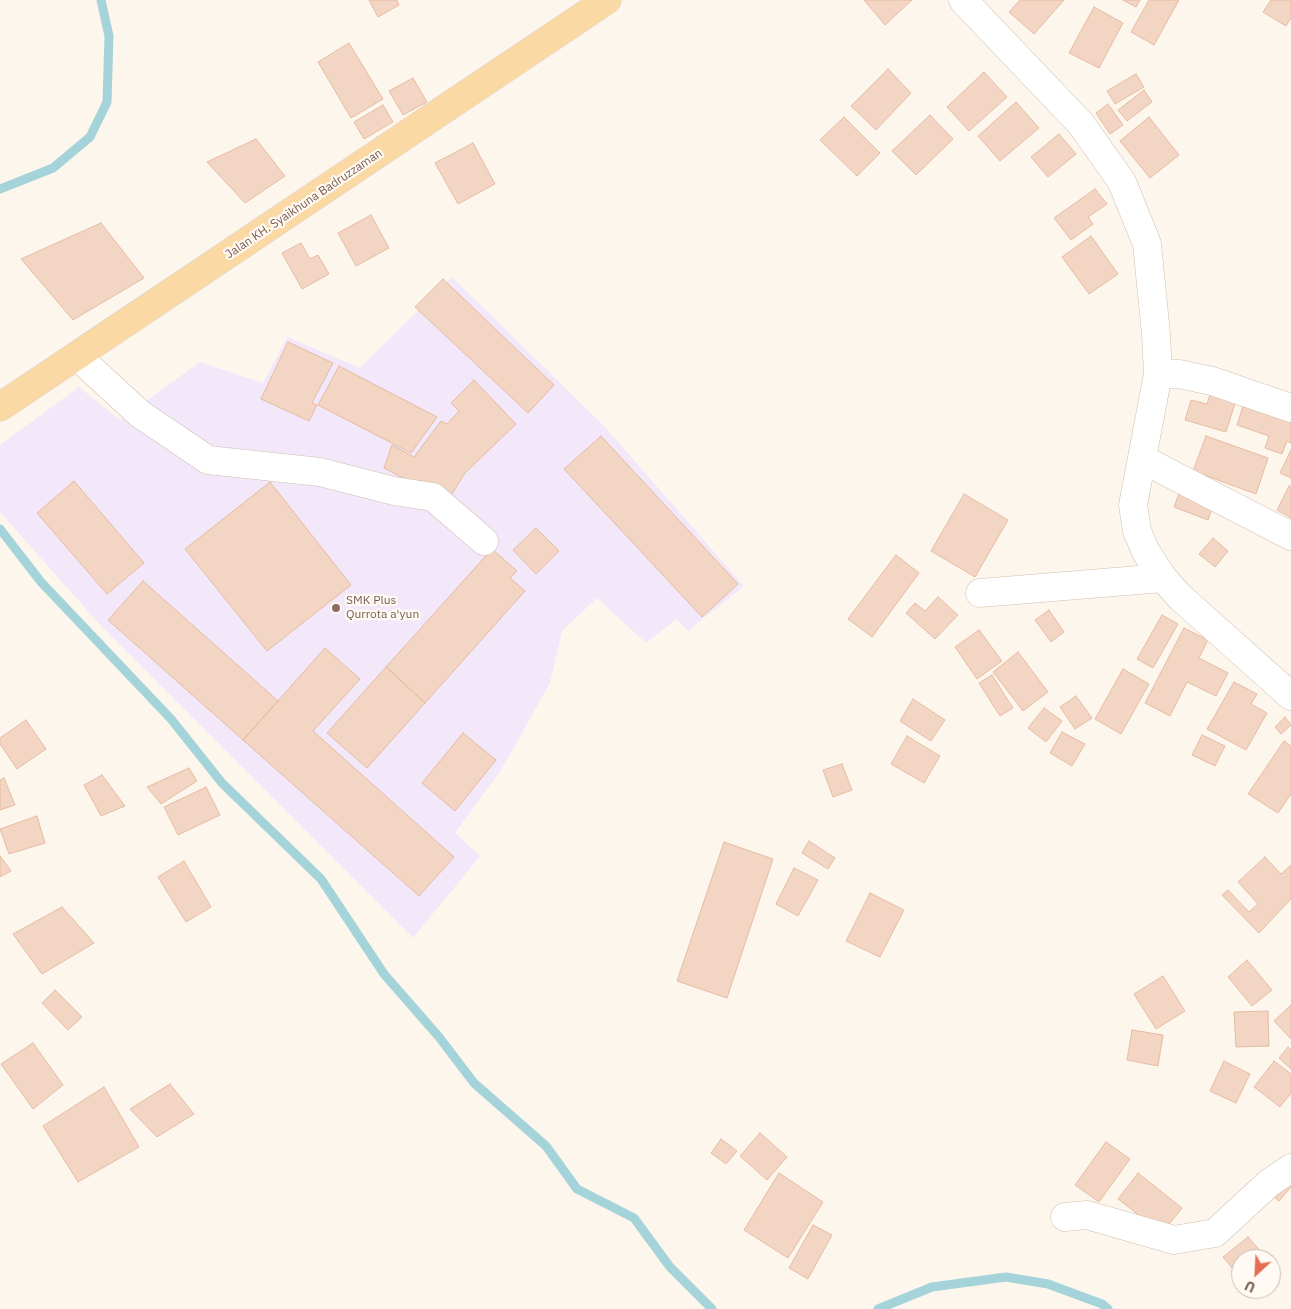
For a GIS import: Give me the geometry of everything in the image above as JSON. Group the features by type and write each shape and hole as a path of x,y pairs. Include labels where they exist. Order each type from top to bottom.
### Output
{"main road":[{"name":"Jalan KH. Syaikhuna Badruzzaman","path":"0,407 607,0"}],"street":[{"path":"963,0 1081,124 1122,182 1147,244 1158,374 1133,505 1137,531 1146,552 1180,597 1291,696"},
{"path":"76,356 140,414 208,460 320,472 394,491 433,498 484,542"},
{"path":"1158,374 1179,374 1212,381 1291,408"},
{"path":"1142,459 1291,536"},
{"path":"980,593 1164,578"},
{"path":"1065,1217 1087,1215 1174,1240 1215,1233 1269,1183 1291,1168"}],"shaded area":[{"name":"SMK Plus Qurrota a'yun","path":"452,277 604,426 744,586 688,631 677,619 646,643 597,598 562,631 550,683 501,770 455,833 480,856 413,938 101,626 0,512 0,445 79,387 120,420 200,362 263,383 287,337 360,368"}],"building":[{"path":"369,0 397,0 399,5 378,17"},
{"path":"864,0 912,0 885,25"},
{"path":"1020,0 1064,0 1034,34 1009,12"},
{"path":"1123,0 1140,0 1136,7"},
{"path":"1149,0 1179,0 1154,45 1131,32"},
{"path":"1271,0 1291,0 1291,18 1286,26 1263,12"},
{"path":"1094,7 1123,23 1099,68 1069,53"},
{"path":"349,43 383,99 351,118 318,62"},
{"path":"888,69 911,93 876,130 851,106"},
{"path":"984,72 1007,97 969,131 947,107"},
{"path":"1136,74 1144,87 1115,104 1107,91"},
{"path":"413,78 427,102 403,115 389,91"},
{"path":"1144,90 1152,102 1127,121 1118,110"},
{"path":"1016,102 1039,128 1000,161 978,136"},
{"path":"1108,104 1123,125 1110,134 1096,113"},
{"path":"383,105 393,122 364,139 354,122"},
{"path":"930,115 953,139 916,175 892,151"},
{"path":"844,117 880,153 857,176 820,140"},
{"path":"1149,117 1179,155 1150,178 1120,141"},
{"path":"1059,134 1076,154 1048,177 1031,157"},
{"path":"256,139 285,176 245,203 207,162"},
{"path":"473,143 495,184 458,204 435,163"},
{"path":"1095,189 1107,204 1088,217 1093,224 1071,240 1054,218"},
{"path":"371,215 389,248 356,266 338,233"},
{"path":"101,223 144,278 73,320 21,259"},
{"path":"1091,236 1118,274 1089,294 1062,257"},
{"path":"301,243 310,259 318,255 329,274 302,289 282,253"},
{"path":"443,279 554,385 528,413 415,307"},
{"path":"288,342 333,363 312,403 317,405 309,421 261,399"},
{"path":"339,366 437,417 411,453 318,405"},
{"path":"474,380 516,424 465,473 450,497 420,480 415,484 384,468 392,445 414,457 441,421 447,424 459,411 451,403"},
{"path":"1212,389 1237,397 1226,432 1185,420 1191,400 1207,404"},
{"path":"1245,400 1291,416 1291,443 1287,441 1282,454 1265,448 1269,436 1237,425"},
{"path":"601,436 738,584 702,617 564,469"},
{"path":"1206,436 1268,458 1256,494 1193,471"},
{"path":"1291,450 1291,478 1280,473"},
{"path":"74,481 144,563 107,594 37,513"},
{"path":"270,482 351,585 267,651 185,549"},
{"path":"1289,486 1291,487 1291,518 1277,510"},
{"path":"1181,488 1215,501 1208,520 1174,507"},
{"path":"964,494 1008,520 975,577 931,551"},
{"path":"536,528 559,551 536,574 513,550"},
{"path":"1213,538 1228,551 1215,567 1199,554"},
{"path":"492,549 517,571 510,578 525,591 425,703 386,667"},
{"path":"896,555 919,573 872,637 848,619"},
{"path":"143,581 278,701 243,740 108,620"},
{"path":"938,597 958,615 935,639 906,613 915,603 925,611"},
{"path":"1049,610 1064,632 1051,642 1035,620"},
{"path":"1162,615 1178,624 1153,668 1137,659"},
{"path":"1184,628 1208,640 1199,658 1228,673 1216,696 1187,682 1170,716 1145,703"},
{"path":"979,630 1002,661 977,679 955,647"},
{"path":"325,648 360,679 313,731 454,857 419,896 243,740"},
{"path":"1018,652 1048,692 1023,711 993,672"},
{"path":"386,667 425,703 367,768 327,733"},
{"path":"1123,669 1149,684 1121,734 1095,719"},
{"path":"992,675 1013,708 1000,716 979,683"},
{"path":"1234,682 1257,694 1251,704 1267,713 1246,750 1207,729"},
{"path":"1076,696 1092,718 1075,729 1060,707"},
{"path":"913,699 945,720 931,741 900,721"},
{"path":"1044,708 1062,721 1046,742 1028,728"},
{"path":"1285,717 1291,725 1281,734 1275,727"},
{"path":"26,720 46,749 17,769 0,744 0,738"},
{"path":"1062,732 1085,744 1072,766 1050,753"},
{"path":"463,733 496,760 455,811 422,783"},
{"path":"1202,735 1225,746 1215,766 1192,755"},
{"path":"907,736 940,756 924,783 891,764"},
{"path":"1284,741 1291,746 1291,794 1278,813 1248,794"},
{"path":"842,764 852,790 833,797 823,770"},
{"path":"189,768 197,781 161,804 147,787"},
{"path":"102,775 125,806 101,816 84,785"},
{"path":"4,778 15,805 0,810 0,780"},
{"path":"206,787 220,815 178,835 164,807"},
{"path":"37,816 45,843 9,854 0,829"},
{"path":"809,841 835,858 828,869 802,853"},
{"path":"724,842 773,859 727,998 677,981"},
{"path":"0,856 11,871 0,877"},
{"path":"1265,857 1281,874 1291,865 1291,899 1259,933 1222,895 1228,890 1249,912 1258,904 1238,882"},
{"path":"184,861 211,907 186,922 158,877"},
{"path":"794,868 818,880 798,916 776,904"},
{"path":"870,893 904,910 880,957 846,941"},
{"path":"62,907 94,943 42,974 13,934"},
{"path":"1247,960 1272,990 1252,1006 1228,977"},
{"path":"1163,976 1185,1011 1156,1029 1134,994"},
{"path":"55,990 82,1017 68,1030 42,1003"},
{"path":"1291,1005 1291,1039 1274,1021"},
{"path":"1268,1011 1269,1046 1236,1047 1234,1012"},
{"path":"1132,1030 1163,1035 1158,1066 1127,1060"},
{"path":"33,1043 63,1085 33,1109 1,1064"},
{"path":"1288,1047 1291,1050 1291,1069 1279,1058"},
{"path":"1224,1061 1250,1074 1236,1103 1210,1091"},
{"path":"1274,1061 1291,1074 1291,1093 1280,1107 1254,1087"},
{"path":"170,1084 194,1114 157,1137 130,1109"},
{"path":"104,1087 139,1147 78,1182 43,1126"},
{"path":"760,1133 787,1157 767,1180 740,1156"},
{"path":"721,1139 737,1151 726,1164 711,1153"},
{"path":"1106,1142 1130,1159 1099,1202 1075,1185"},
{"path":"779,1173 823,1202 788,1258 744,1230"},
{"path":"1138,1173 1182,1208 1162,1233 1118,1199"},
{"path":"1291,1179 1291,1187 1279,1201 1269,1193"},
{"path":"813,1225 832,1235 808,1279 789,1268"},
{"path":"1248,1237 1259,1249 1233,1249"},
{"path":"1231,1251 1231,1267 1223,1257"}],"waterway":[{"path":"0,189 53,168 90,137 107,102 109,36 101,0"},
{"path":"0,529 41,582 171,719 222,783 321,879 384,974 439,1037 474,1083 546,1146 577,1189 634,1218 670,1267 712,1309"},
{"path":"878,1309 932,1287 1006,1277 1048,1284 1102,1304 1108,1309"}],"place":[{"name":"SMK Plus Qurrota a'yun","path":"336,608"}]}
